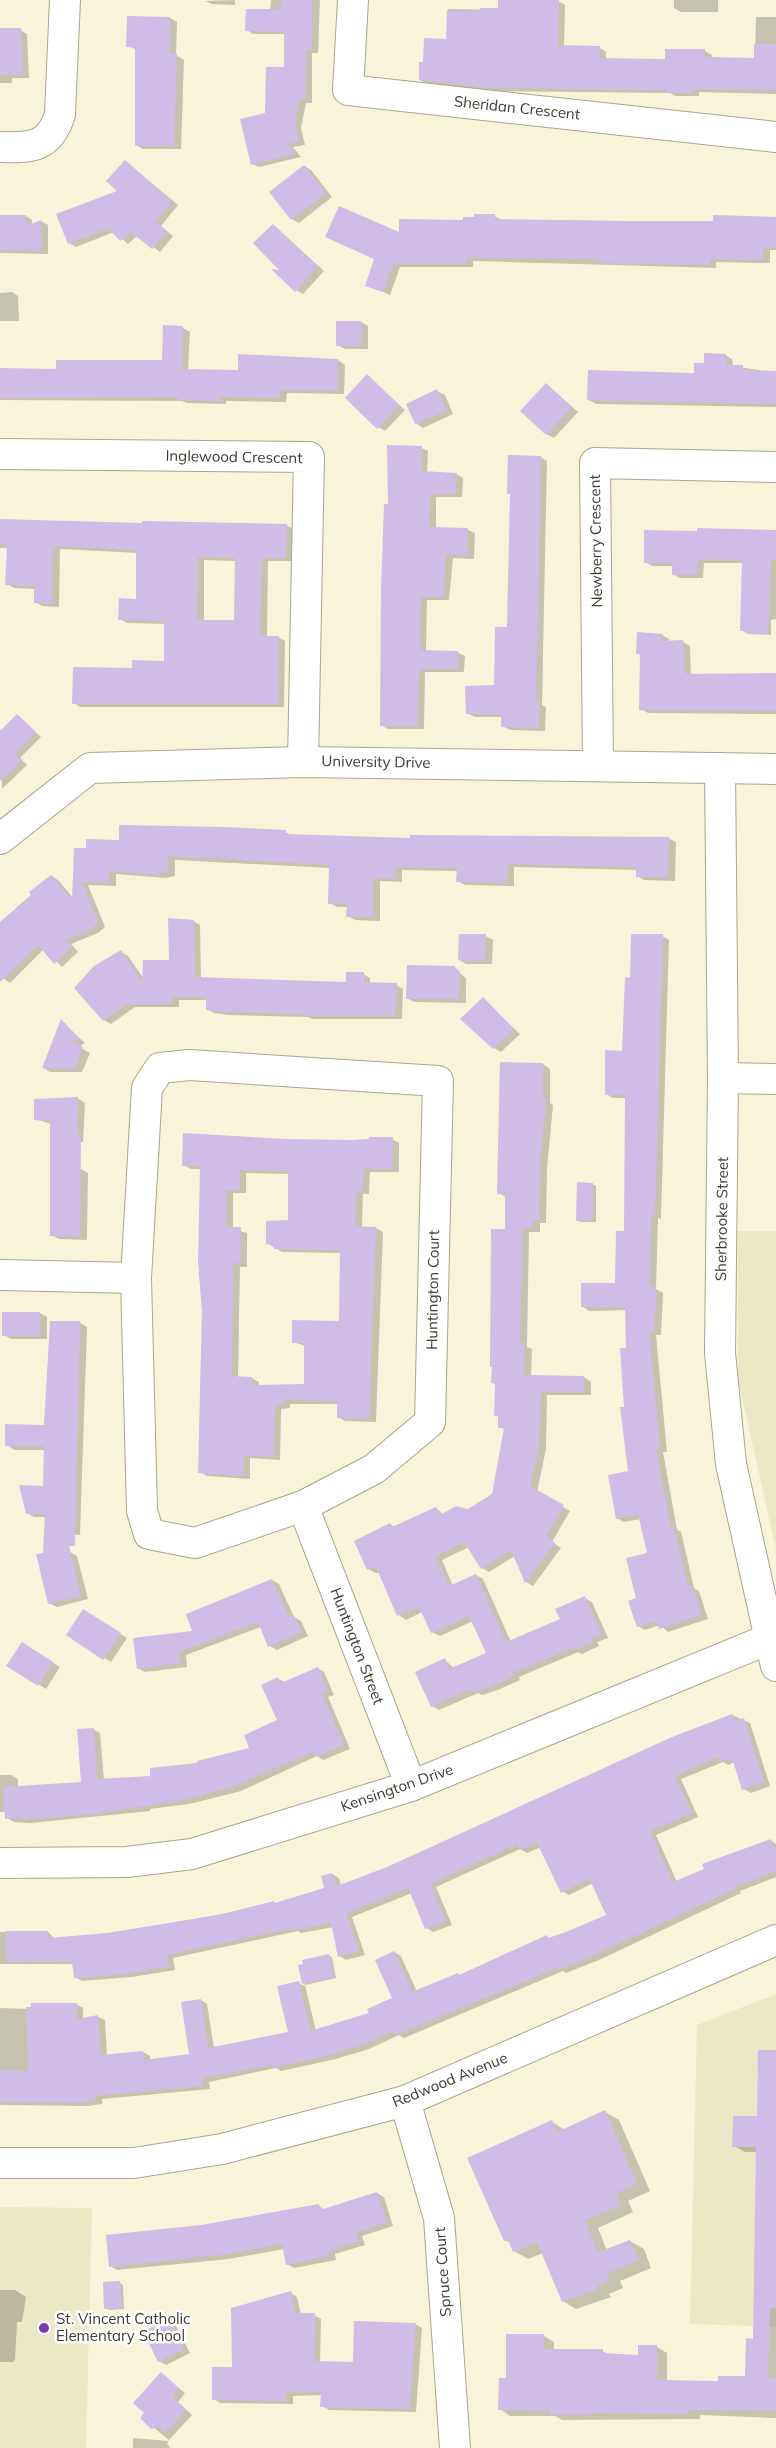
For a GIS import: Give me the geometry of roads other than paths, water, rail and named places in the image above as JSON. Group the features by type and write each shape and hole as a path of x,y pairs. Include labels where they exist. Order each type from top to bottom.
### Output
{"street":[{"path":"0,147 36,145 45,140 56,128 60,114 65,0"},
{"name":"Sheridan Crescent","path":"353,0 348,90 776,137"},
{"name":"Inglewood Crescent","path":"0,454 309,457 303,762"},
{"name":"Newberry Crescent","path":"598,765 595,463 776,467"},
{"name":"University Drive","path":"0,839 90,768 303,762 776,769"},
{"name":"Sherbrooke Street","path":"720,768 723,1078 720,1353 731,1464 774,1646"},
{"name":"Huntington Court","path":"189,1065 438,1081 430,1422 374,1469 303,1506 195,1543 149,1534 142,1511 136,1278 147,1088 160,1068 189,1065"},
{"path":"723,1078 776,1079"},
{"path":"0,1275 136,1278"},
{"name":"Huntington Street","path":"303,1506 411,1786"},
{"name":"Kensington Drive","path":"0,1863 127,1862 192,1854 411,1786 774,1646"},
{"name":"Redwood Avenue","path":"0,2163 145,2161 222,2149 405,2101 776,1940"},
{"name":"Spruce Court","path":"405,2101 439,2218 455,2448"}],"place":[{"name":"St. Vincent Catholic Elementary School","path":"44,2328"}]}
